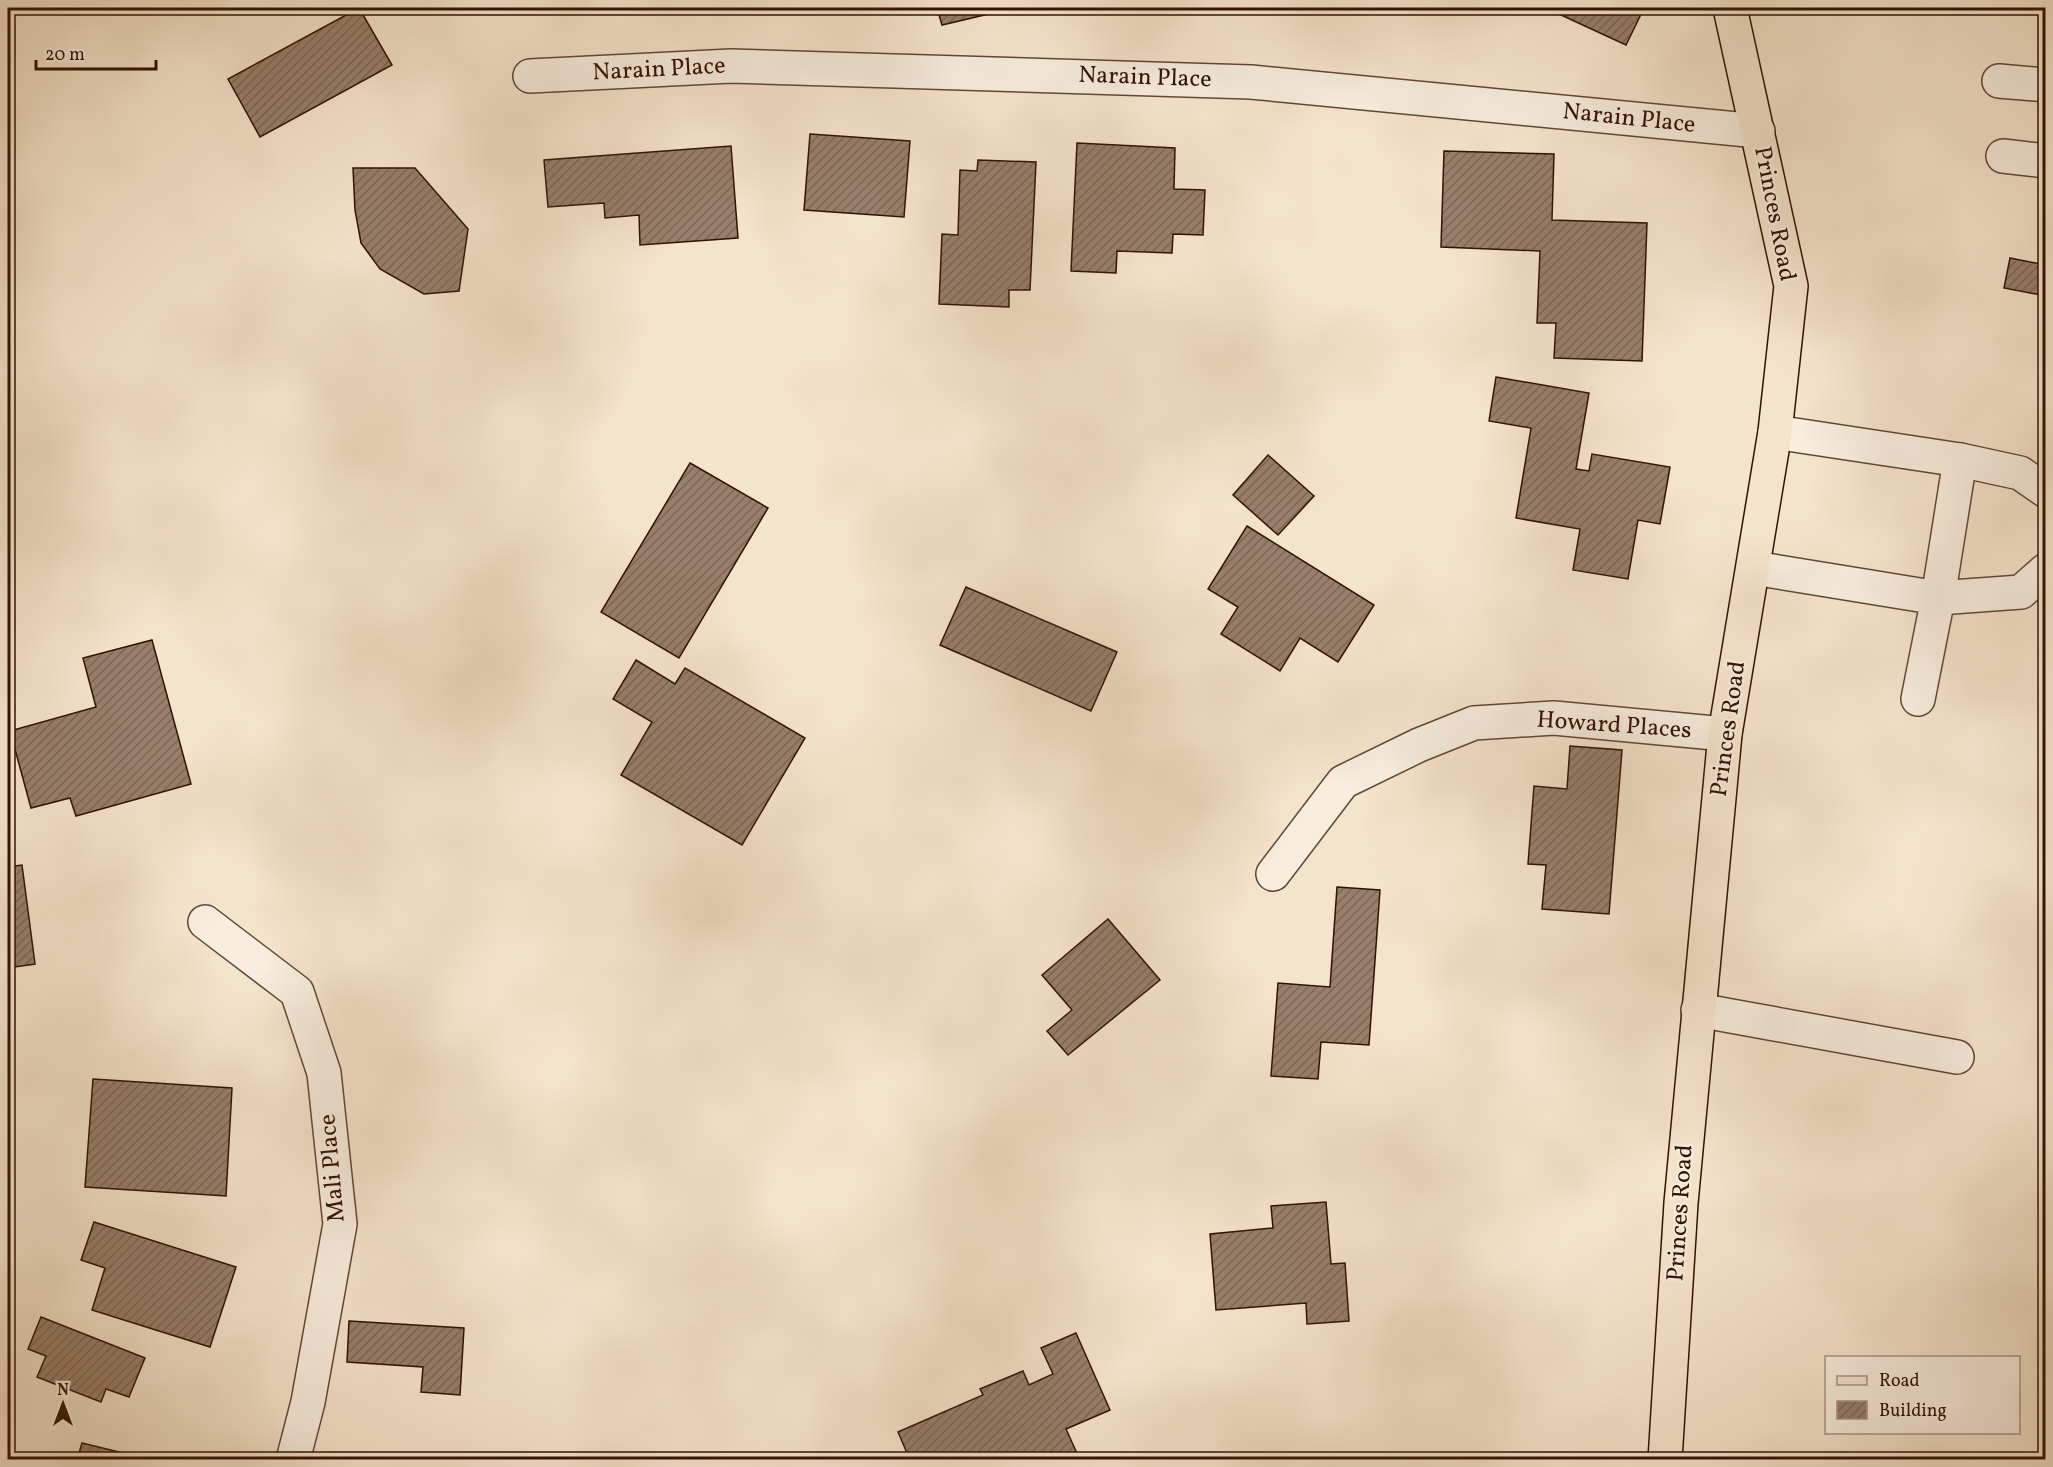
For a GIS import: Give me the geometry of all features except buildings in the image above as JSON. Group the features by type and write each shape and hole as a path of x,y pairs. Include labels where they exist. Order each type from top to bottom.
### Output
{"main road":[{"name":"Princes Road","path":"1664,1460 1681,1203 1725,734 1775,432 1791,286 1730,8"}],"street":[{"name":"Narain Place","path":"530,76 731,66 1251,82 1758,131"},
{"path":"1999,81 2046,85"},
{"path":"2003,156 2046,161"},
{"path":"1775,432 1960,460 2020,473 2046,491"},
{"path":"1917,699 1938,597 1960,460"},
{"path":"1754,568 1938,597 2021,592 2046,570"},
{"name":"Howard Places","path":"1273,874 1343,782 1419,745 1474,723 1554,718 1725,734"},
{"name":"Mali Place","path":"205,922 297,993 324,1073 340,1224 308,1402 293,1460"},
{"path":"1698,1010 1957,1057"}]}
